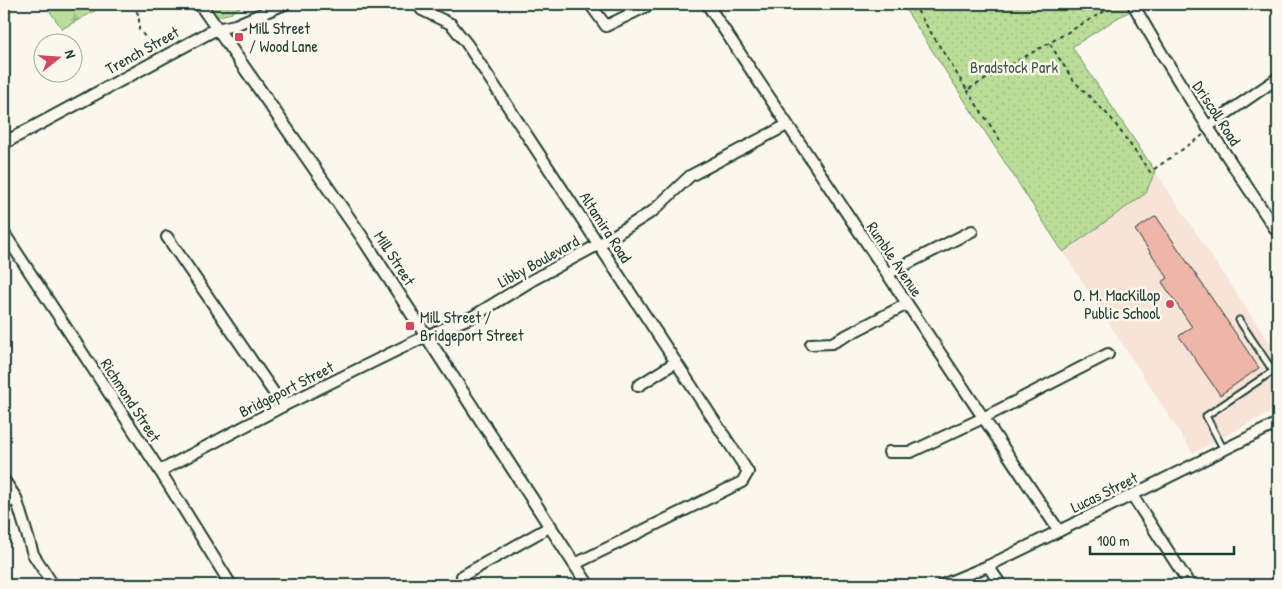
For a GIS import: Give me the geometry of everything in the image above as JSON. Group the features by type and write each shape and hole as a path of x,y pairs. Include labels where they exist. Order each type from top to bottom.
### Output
{"street":[{"name":"Mill Street","path":"200,4 360,234 588,585"},
{"path":"216,29 235,25 285,4"},
{"name":"Altamira Road","path":"417,4 422,10 451,24 467,44 748,472 742,482 575,564"},
{"path":"590,4 606,26 651,4"},
{"name":"Rumble Avenue","path":"707,4 1059,531"},
{"name":"Driscoll Road","path":"1134,6 1154,43 1207,127 1278,233"},
{"name":"Trench Street","path":"4,143 216,29"},
{"path":"1207,127 1278,78"},
{"name":"Libby Boulevard","path":"426,336 472,317 536,278 599,244 653,212 690,176 787,125"},
{"path":"887,274 972,230"},
{"name":"Richmond Street","path":"4,234 160,471 232,585"},
{"path":"167,238 283,406"},
{"path":"811,344 832,342 907,304"},
{"name":"Bridgeport Street","path":"160,471 283,406 426,336"},
{"path":"889,452 911,452 983,418 1108,354"},
{"path":"638,386 676,362"},
{"name":"Lucas Street","path":"942,585 988,566 1224,450 1277,426"},
{"path":"4,480 16,498 33,554 53,585"},
{"path":"1132,495 1190,585"},
{"path":"4,505 16,498"},
{"path":"462,576 551,526"},
{"path":"988,566 1001,585"}],"lane":[{"path":"1240,320 1278,379"},
{"path":"1224,450 1206,416 1273,371"}],"path":[{"path":"133,4 139,16 139,30 160,53"},
{"path":"913,4 1000,140"},
{"path":"967,90 1117,4"},
{"path":"1050,44 1073,80 1111,118 1150,172 1206,134 1207,127"}],"shaded area":[{"name":"O. M. MacKillop Public School","path":"1155,171 1278,356 1278,408 1193,453 1063,252 1146,193"}],"green space":[{"path":"45,4 107,4 62,29"},
{"path":"206,4 246,4 232,13 215,17"},
{"name":"Bradstock Park","path":"902,4 1144,4 1119,17 1072,47 1155,171 1146,193 1063,252"}],"building":[{"path":"1156,216 1259,368 1220,395 1179,336 1192,327 1162,282 1168,278 1135,230"}],"place":[{"name":"Mill Street / Wood Lane","path":"239,37"},
{"name":"O. M. MacKillop Public School","path":"1170,304"},
{"name":"Mill Street / Bridgeport Street","path":"410,326"}]}
